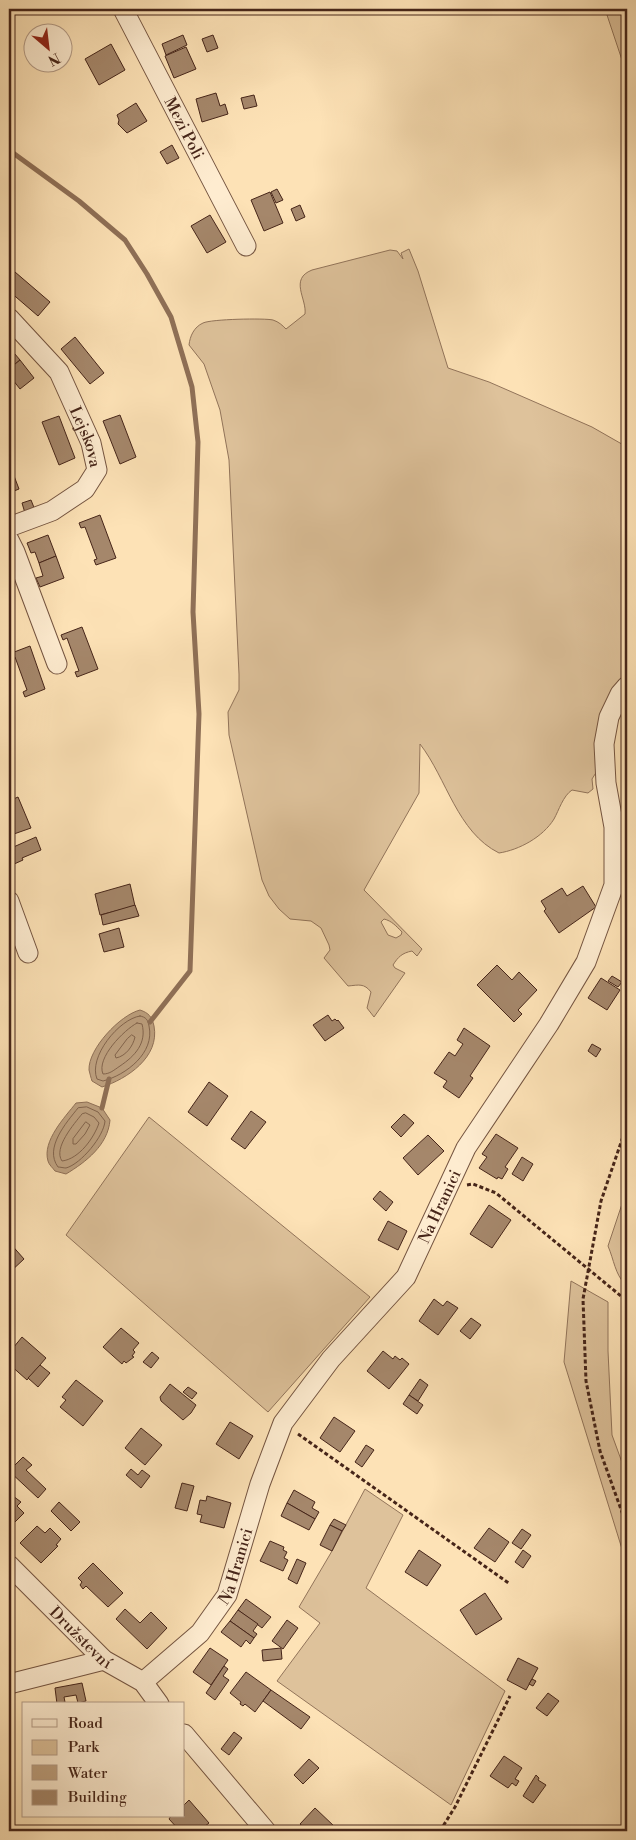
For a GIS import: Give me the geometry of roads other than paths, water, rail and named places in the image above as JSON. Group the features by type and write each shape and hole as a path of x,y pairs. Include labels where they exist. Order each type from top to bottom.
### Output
{"street":[{"name":"Mezi Poli","path":"123,9 246,246"},
{"name":"Lejskova","path":"9,318 59,372 91,443 97,470 86,489 52,511 9,527"},
{"path":"9,540 57,664"},
{"name":"Na Hranici","path":"142,1682 200,1633 227,1595 260,1484 283,1423 331,1359 406,1277 466,1148 549,1024 586,962 614,885 614,827 606,783 604,744 609,717 620,694 627,686"},
{"path":"9,901 28,953"},
{"name":"Družstevní","path":"9,1565 104,1660 142,1682 157,1702"},
{"path":"9,1684 104,1660"},
{"path":"185,1735 266,1831"}],"water":[{"path":"140,1010 148,1014 154,1026 155,1037 152,1047 140,1065 122,1078 102,1087 92,1081 89,1070 94,1052 99,1043 115,1026 132,1013"},
{"path":"87,1102 102,1108 110,1120 105,1137 95,1152 74,1169 66,1174 55,1171 49,1162 47,1153 51,1138 76,1103"}],"waterway":[{"path":"9,150 79,201 125,240 171,317 192,387 198,442 193,612 199,714 190,971 150,1022"},
{"path":"102,1108 109,1079"}]}
